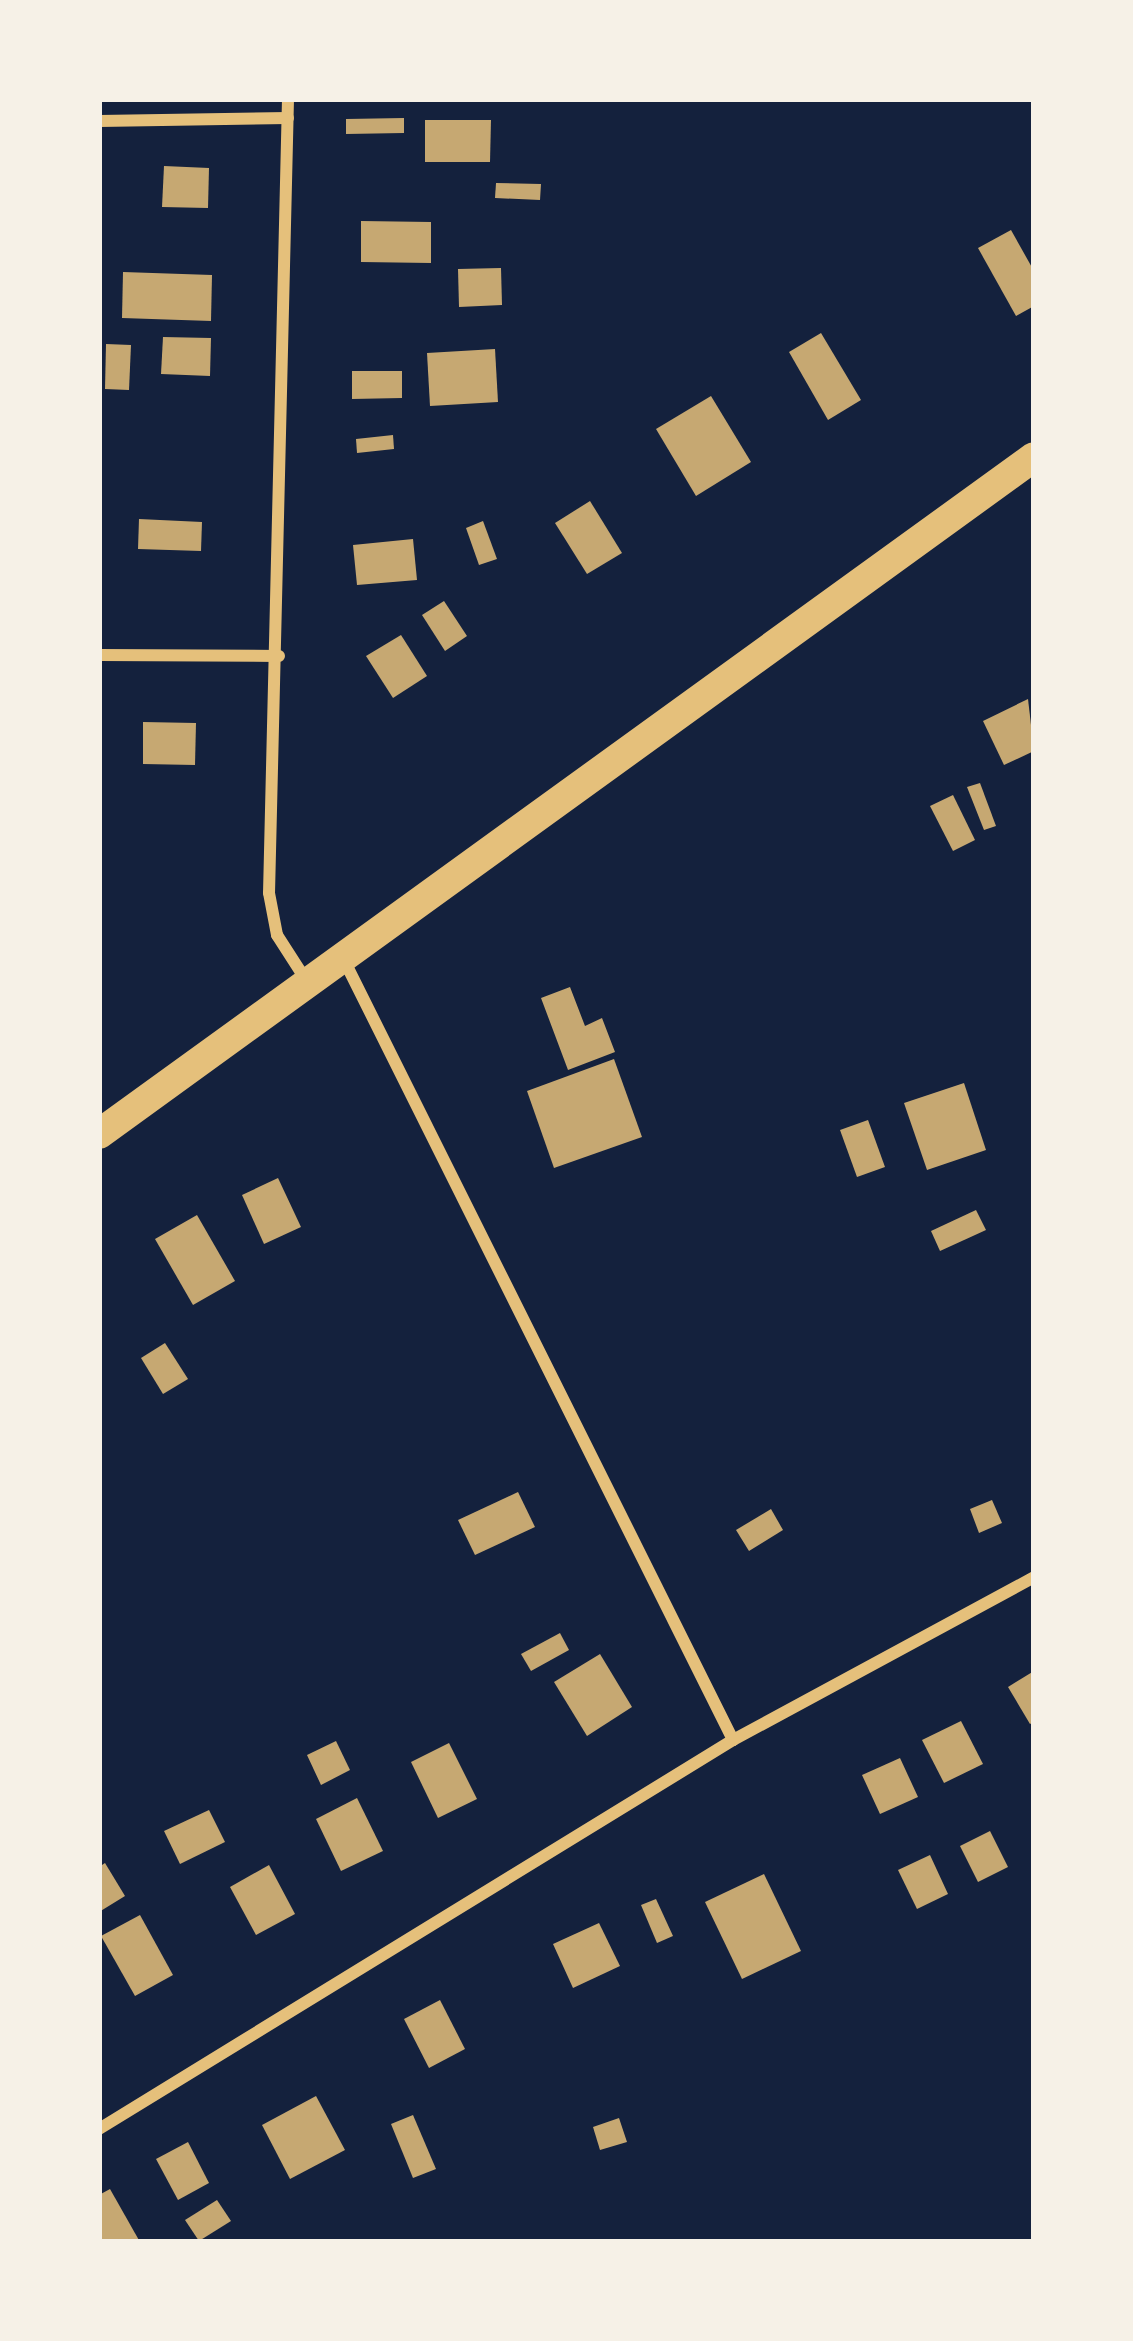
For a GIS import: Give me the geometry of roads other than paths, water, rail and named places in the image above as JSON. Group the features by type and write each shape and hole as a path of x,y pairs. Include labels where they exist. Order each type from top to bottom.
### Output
{"main road":[{"path":"99,1134 1034,457"}],"street":[{"path":"288,99 279,656 269,893 277,935 307,981"},
{"path":"99,121 288,118"},
{"path":"99,655 279,656"},
{"path":"342,957 733,1740"},
{"path":"99,2129 733,1740 1034,1577"}]}
